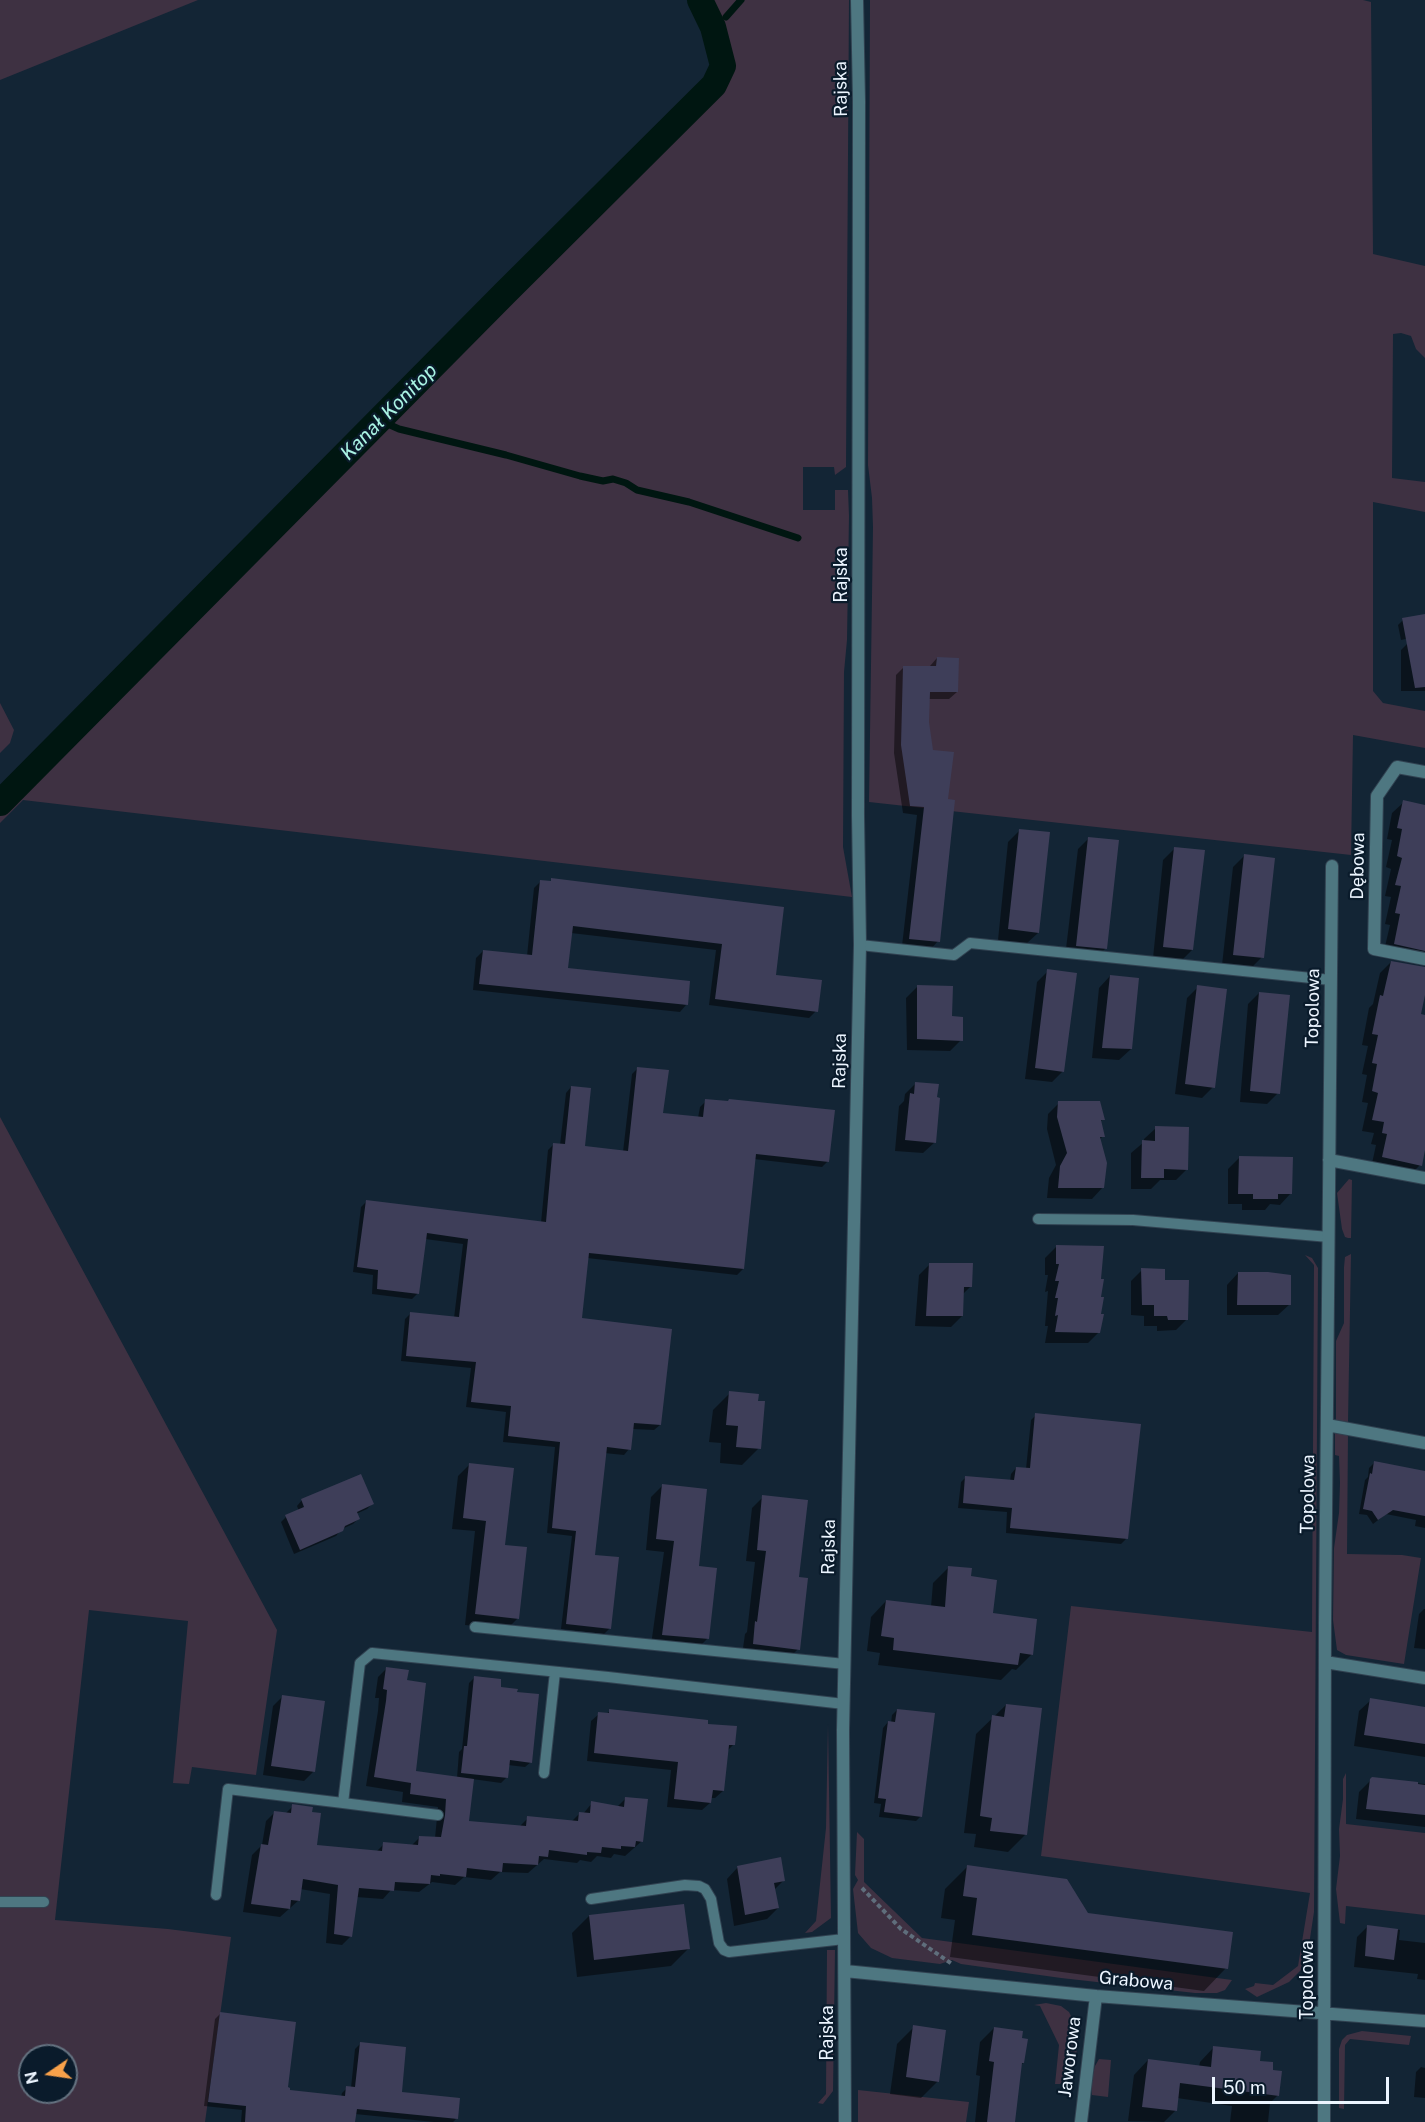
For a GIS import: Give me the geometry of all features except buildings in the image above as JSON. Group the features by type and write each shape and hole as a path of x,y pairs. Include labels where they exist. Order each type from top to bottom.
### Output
{"street":[{"name":"Rajska","path":"845,2122 844,1704 860,945 857,0"},
{"name":"Dębowa","path":"1425,772 1397,767 1377,796 1374,949 1425,959"},
{"name":"Topolowa","path":"1324,2122 1325,1662 1332,866"},
{"path":"1329,1160 1425,1178"},
{"path":"1327,1425 1425,1443"},
{"path":"1325,1662 1425,1678"},
{"name":"Grabowa","path":"845,1971 1095,1996 1425,2021"},
{"name":"Jaworowa","path":"1081,2122 1095,1996"}],"lane":[{"path":"860,945 954,955 970,943 1331,980"},
{"path":"1038,1219 1133,1220 1329,1237"},
{"path":"476,1627 845,1664"},
{"path":"343,1803 360,1663 372,1653 844,1704"},
{"path":"544,1773 555,1672"},
{"path":"216,1896 228,1789 438,1815"},
{"path":"591,1899 685,1885 699,1886 705,1889 711,1899 719,1943 724,1950 729,1952 844,1939"},
{"path":"0,1902 44,1902"}],"path":[{"path":"844,1867 901,1929 978,1983"}],"shaded area":[{"path":"0,0 198,0 0,80"},
{"path":"706,0 849,0 846,467 835,475 834,467 803,467 803,510 835,510 835,490 848,490 843,847 852,897 23,800 0,823 0,813 504,302 719,89 730,68 728,53"},
{"path":"870,0 1363,0 1371,2 1373,254 1425,266 1425,358 1416,349 1411,336 1401,333 1393,334 1392,478 1425,482 1425,512 1373,502 1373,691 1383,703 1425,711 1425,748 1353,735 1351,855 869,802 873,527 868,465"},
{"path":"0,703 14,730 10,743 0,753"},
{"path":"0,1117 277,1630 256,1775 192,1767 189,1784 173,1783 188,1621 89,1610 55,1920 168,1929 231,1937 205,2122 0,2122"},
{"path":"1349,1179 1352,1180 1351,1238 1345,1237 1342,1229 1337,1193"},
{"path":"1351,1254 1348,1422 1336,1420 1336,1341 1344,1323 1345,1257"},
{"path":"1305,1255 1312,1258 1318,1268 1314,1912 1309,1945 1301,1970 1289,1982 1257,1997 1245,1989 1254,1986 1255,1983 1273,1985 1298,1966 1310,1893 1041,1856 1071,1606 1312,1632 1314,1265"},
{"path":"1335,1432 1348,1434 1347,1554 1402,1555 1421,1558 1404,1664 1346,1655 1337,1650 1333,1620 1334,1548 1340,1483 1339,1456 1335,1455"},
{"path":"828,1724 831,1918 812,1932 805,1933 816,1921 826,1828"},
{"path":"1346,1773 1346,1824 1425,1833 1425,1915 1346,1906 1345,1924 1340,1923 1336,1889 1340,1856 1339,1829 1343,1779"},
{"path":"857,1832 864,1839 864,1882 922,1938 1232,1980 1225,1990 1217,1993 1195,1993 1061,1978 961,1964 952,1960 940,1964 892,1958 871,1948 858,1933 853,1889 858,1880 855,1875"},
{"path":"827,1950 835,1950 833,2091 823,2104 818,2103 826,2094"},
{"path":"1046,2003 1061,2006 1069,2012 1074,2022 1078,2042 1075,2063 1065,2082 1060,2084 1055,2084 1059,2045 1040,2006 1034,2005"},
{"path":"1362,2031 1411,2036 1409,2045 1350,2039 1345,2045 1344,2109 1339,2108 1339,2049 1342,2040 1347,2035"},
{"path":"1099,2059 1111,2060 1108,2097 1092,2095 1092,2078"},
{"path":"858,2090 969,2102 966,2122 858,2122"}],"waterway":[{"name":"Kanał Konitop","path":"0,803 714,85 723,66 713,27 700,0"},
{"path":"726,17 741,0"},
{"path":"379,420 399,429 580,476 603,481 613,479 637,490 689,502 798,538"}]}
